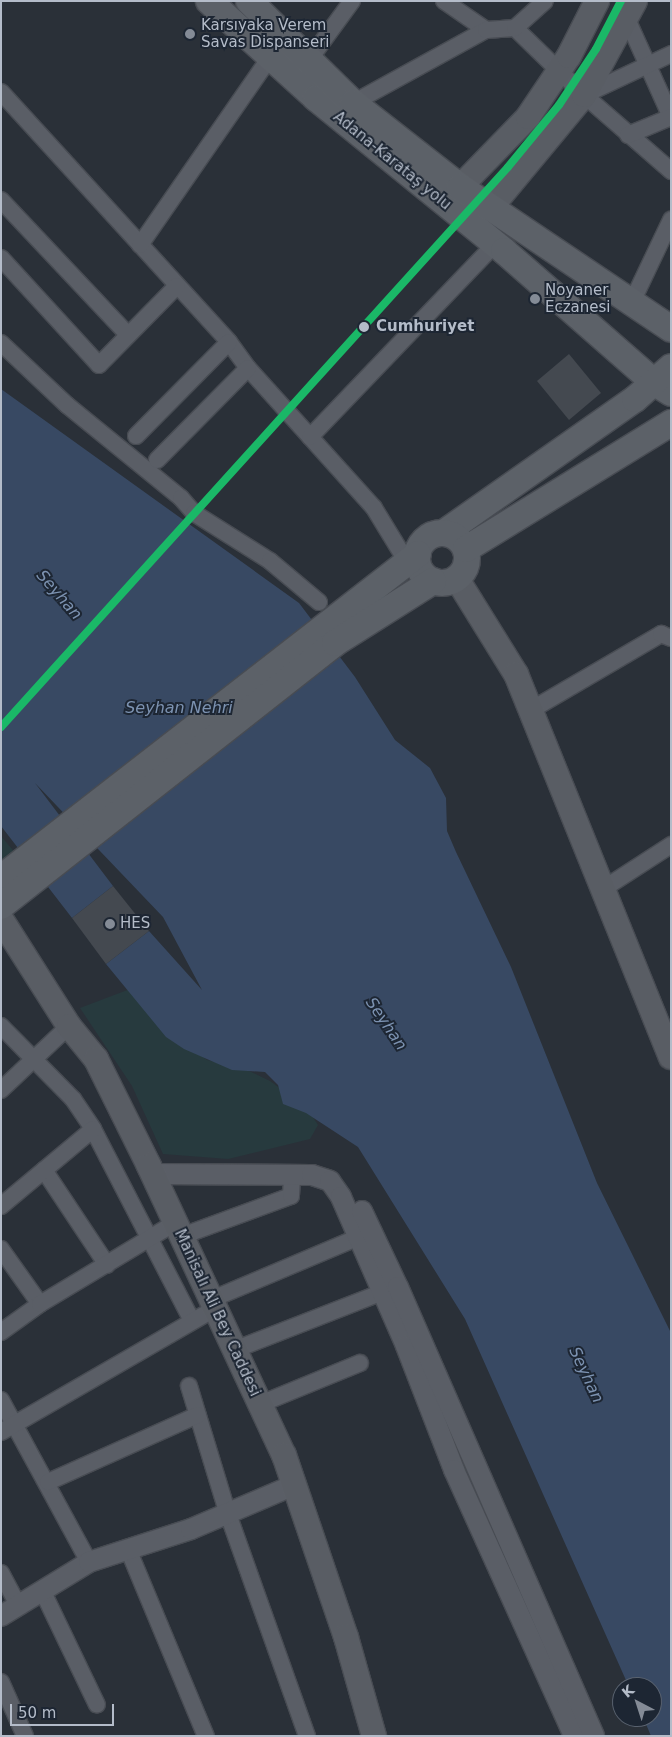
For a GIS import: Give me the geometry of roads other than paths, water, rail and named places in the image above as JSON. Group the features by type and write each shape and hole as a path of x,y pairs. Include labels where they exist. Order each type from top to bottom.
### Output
{"main road":[{"name":"Adana-Karataş yolu","path":"209,1 316,98 666,381"},
{"name":"Adana-Karataş yolu","path":"249,1 353,103 460,187 492,206 671,329"},
{"path":"460,187 528,117 559,71 597,1"},
{"path":"492,206 584,95 631,10"},
{"path":"1,906 32,868 330,636 412,558 424,541 444,533 666,381"},
{"path":"466,549 671,423"},
{"path":"330,636 445,580 466,565 466,549 457,538 444,533"},
{"path":"412,558 421,570 445,580 516,674 671,1057"},
{"path":"1,878 32,868"},
{"name":"Manisalı Ali Bey Caddesi","path":"1,918 69,1026 96,1060 153,1174 260,1404 294,1485 346,1637 374,1736"}],"street":[{"path":"309,60 352,1"},
{"path":"444,1 486,30"},
{"path":"353,103 486,30 515,28 545,1"},
{"path":"628,135 671,117 668,104 646,64 631,10"},
{"path":"515,28 584,95 671,171"},
{"path":"584,95 646,64 671,54"},
{"path":"140,245 270,57"},
{"path":"1,92 7,111 140,245 230,342 248,368 374,508 412,558"},
{"path":"1,200 128,336"},
{"path":"632,302 671,220"},
{"path":"310,437 495,244"},
{"path":"1,258 99,365 177,286"},
{"path":"136,436 230,342"},
{"path":"1,343 68,406 181,498 194,513 270,561 318,602"},
{"path":"157,460 248,368"},
{"path":"530,710 661,634 671,638"},
{"path":"603,889 671,846"},
{"path":"1,1026 35,1058 73,1099 93,1129 147,1238 192,1321"},
{"path":"1,1090 69,1026"},
{"path":"1,1206 93,1129"},
{"path":"292,1175 322,1165 340,1174 353,1192 398,1287 594,1736"},
{"path":"44,1170 107,1265"},
{"path":"153,1174 312,1175 330,1181 341,1197 359,1237 454,1470 574,1736"},
{"path":"1,1332 40,1304 107,1265 147,1238 291,1196 292,1175"},
{"path":"1,1432 192,1321 212,1304 359,1237"},
{"path":"1,1249 40,1304"},
{"path":"234,1350 383,1292"},
{"path":"260,1404 360,1363"},
{"path":"189,1386 228,1514 307,1736"},
{"path":"1,1400 16,1423 90,1562"},
{"path":"48,1482 198,1415"},
{"path":"1,1616 90,1562 228,1514 294,1485"},
{"path":"128,1549 206,1736"},
{"path":"1,1573 18,1605"},
{"path":"42,1590 97,1705"},
{"path":"1,1682 25,1736"}],"water":[{"path":"1,389 299,603 355,677 395,740 430,768 446,798 447,831 511,967 597,1183 671,1333 671,1736 651,1736 647,1727 662,1727 662,1677 625,1677 465,1319 358,1147 306,1113 283,1104 278,1085 265,1072 232,1070 184,1049 166,1037 106,964 149,931 202,990 163,917 35,783 113,886 72,918 1,826"}],"place":[{"name":"Karsıyaka Verem Savas Dispanseri","path":"190,34"},
{"name":"Noyaner Eczanesi","path":"535,299"},
{"name":"Cumhuriyet","path":"364,327"},
{"name":"HES","path":"110,924"}],"water label":[{"name":"Seyhan","path":"59,595"},
{"name":"Seyhan Nehri","path":"179,708"},
{"name":"Seyhan","path":"386,1024"},
{"name":"Seyhan","path":"586,1375"}]}
